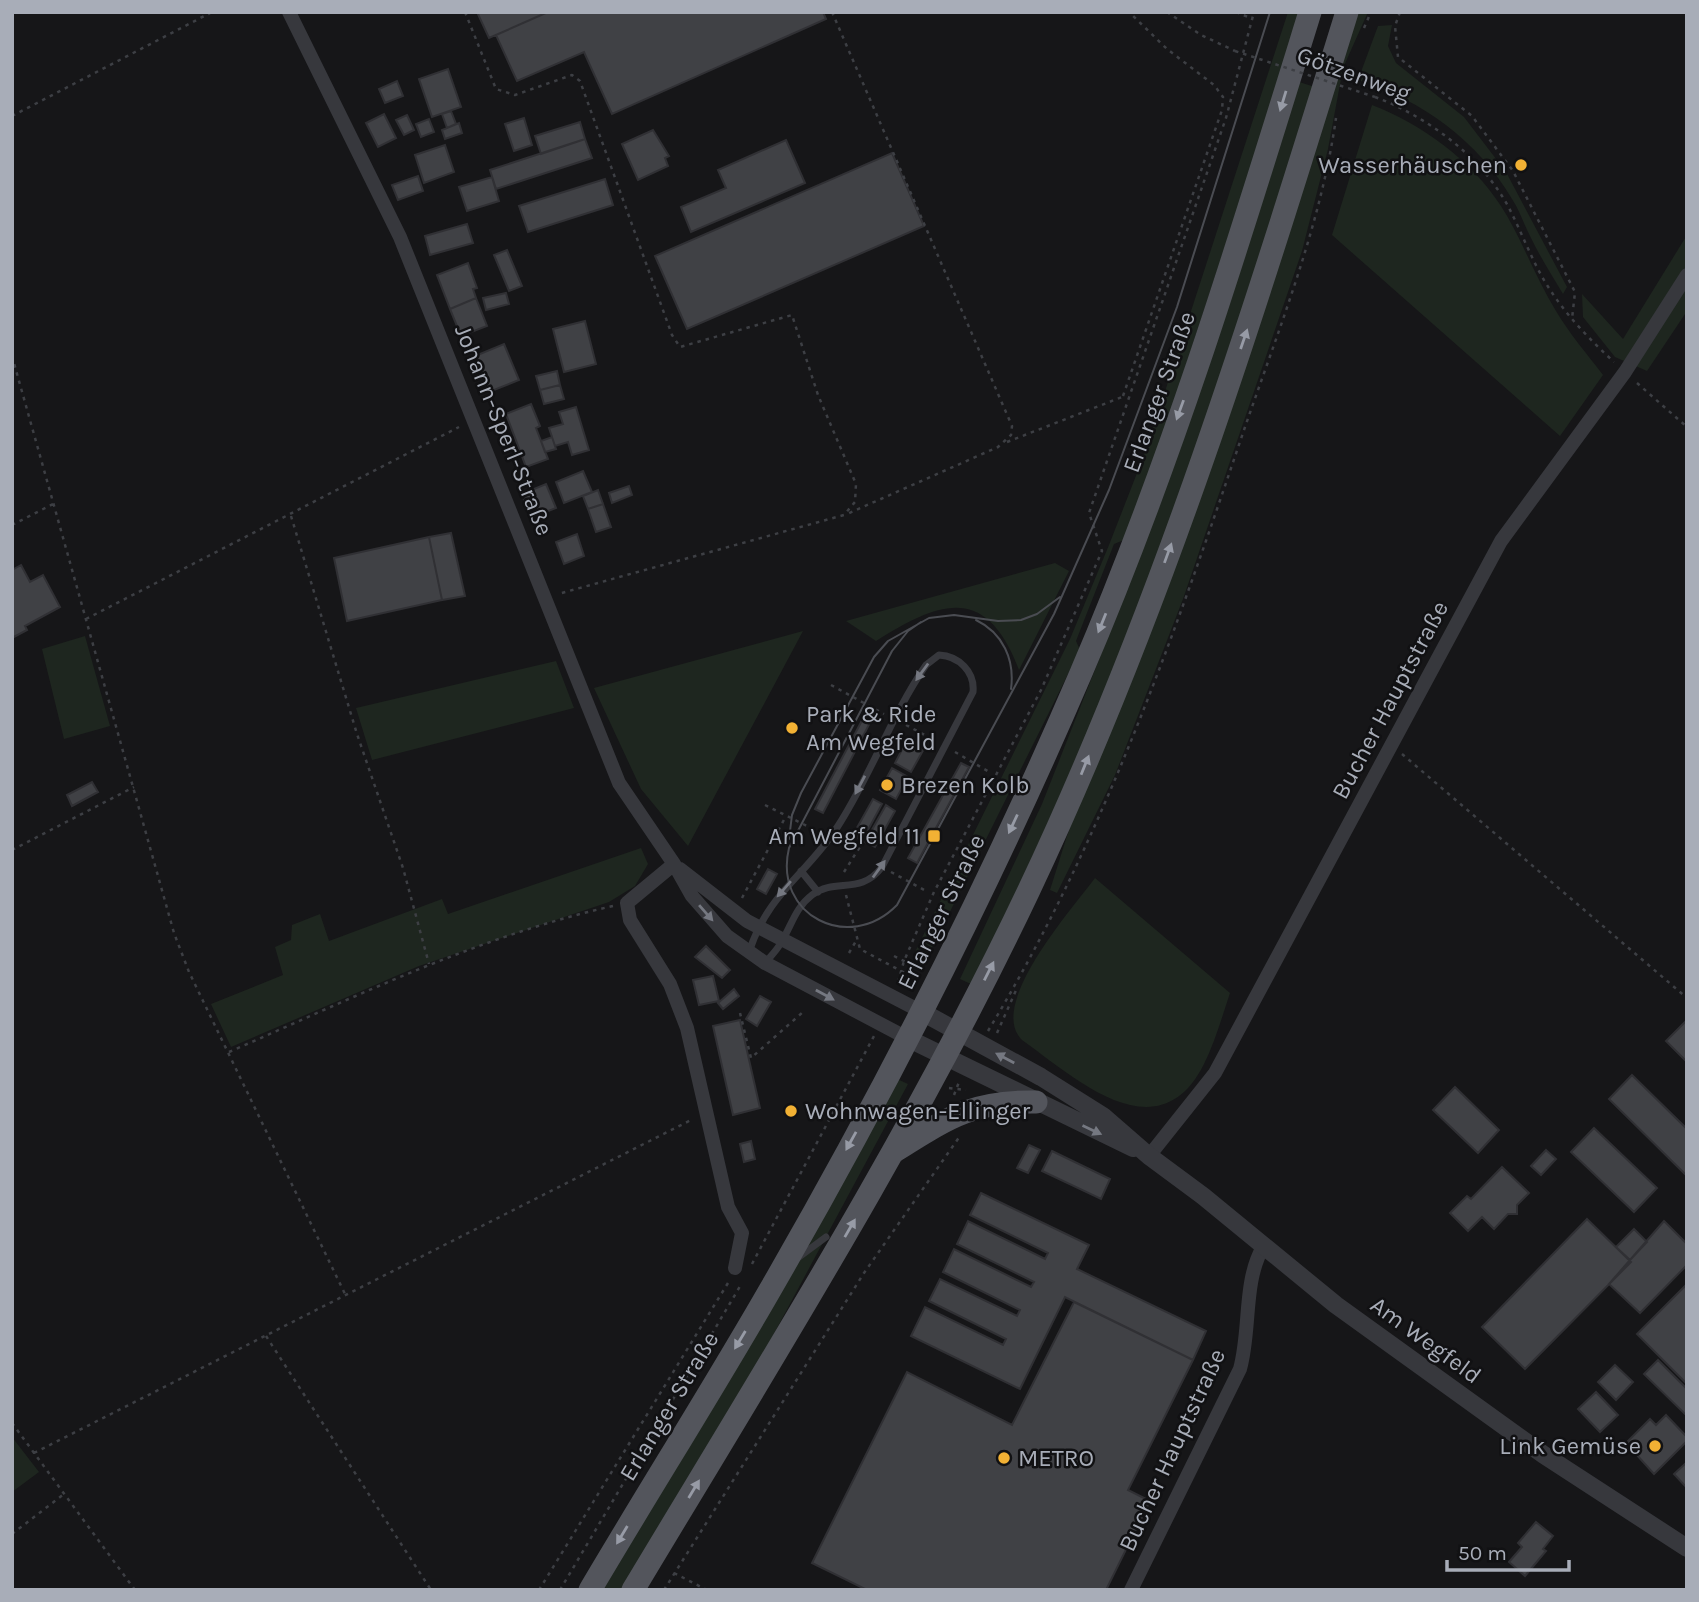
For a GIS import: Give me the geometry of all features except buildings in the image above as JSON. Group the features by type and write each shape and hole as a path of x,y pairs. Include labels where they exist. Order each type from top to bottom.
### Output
{"main road":[{"name":"Erlanger Straße","path":"590,1590 770,1289 922,1012 1060,723 1123,572 1212,321 1310,12"},
{"path":"634,1590 893,1153 958,1032 1073,794 1158,581 1250,320 1347,12"},
{"path":"893,1153 939,1123 975,1106 1036,1102"}],"street":[{"name":"Johann-Sperl-Straße","path":"289,12 374,181 474,419 618,783 674,864 692,896 708,916 749,953 907,1038"},
{"name":"Bucher Hauptstraße","path":"1149,1156 1215,1073 1501,541 1625,372 1687,275"},
{"name":"Johann-Sperl-Straße","path":"674,864 734,913 757,927 958,1032"},
{"path":"674,864 627,903 630,920 670,984 687,1028 728,1207 742,1233 740,1272"},
{"name":"Am Wegfeld","path":"958,1032 1093,1109 1149,1156 1223,1211 1263,1247 1513,1433 1687,1548"},
{"name":"Am Wegfeld","path":"907,1038 1149,1156"},
{"name":"Bucher Hauptstraße","path":"1131,1590 1240,1369 1248,1341 1253,1267 1263,1247"}],"lane":[{"path":"749,953 757,927 769,907 819,853 842,820 926,665 939,655 955,659 964,665 974,684 969,703 882,867 875,877 862,884 818,892 796,911 782,941 765,963"},
{"path":"801,871 818,892"},
{"path":"799,1258 826,1237"}],"path":[{"path":"12,116 212,12"},
{"path":"465,12 496,89 515,95 572,75 580,81 672,335 680,347 792,315 818,395 856,484 855,502 844,515"},
{"path":"832,12 1009,416 1011,435 1004,443"},
{"path":"1129,12 1167,49 1213,85 1223,97 1231,98"},
{"name":"Götzenweg","path":"1167,12 1200,36 1235,51 1403,107 1431,125 1486,175 1508,206 1546,284 1572,319 1625,372 1687,427"},
{"path":"1236,12 1248,17 1252,12"},
{"path":"849,953 856,941 867,956 901,972 934,892 1041,690 1102,551 1089,513 1231,98 1252,12"},
{"path":"1363,30 1371,12"},
{"path":"1400,12 1395,26 1398,57 1472,116 1513,171 1574,292 1572,319"},
{"path":"1338,99 1342,85"},
{"path":"1123,396 1218,123 1223,97"},
{"path":"1002,1004 1098,819 1159,671 1287,307 1318,206 1337,116"},
{"path":"12,356 174,933 189,972 345,1294"},
{"path":"544,597 844,515 1004,443 1123,396 1129,398"},
{"path":"86,619 291,516 474,419"},
{"path":"12,525 53,504"},
{"path":"291,516 357,734 403,867 429,964"},
{"path":"831,685 991,773"},
{"path":"1391,745 1687,998"},
{"path":"12,850 134,787"},
{"path":"765,805 817,831"},
{"path":"734,913 786,816"},
{"path":"882,867 928,892"},
{"path":"229,1052 429,964 573,915 627,903"},
{"path":"894,956 923,970"},
{"path":"997,1034 1017,988"},
{"path":"995,1002 1009,1007"},
{"path":"740,1013 751,1058 803,1012"},
{"path":"752,1264 866,1053"},
{"path":"34,1452 705,1113"},
{"path":"664,1590 864,1273 960,1136 961,1129"},
{"path":"539,1590 740,1272"},
{"path":"560,1590 740,1272"},
{"path":"266,1336 431,1590"},
{"path":"12,1423 135,1590"},
{"path":"12,1534 64,1494"},
{"path":"674,1573 707,1590"}],"shaded area":[{"path":"1288,12 1302,12 1159,447 1124,540 1114,544 1076,641 1080,650 925,962 914,954 1070,639 1146,450"},
{"path":"1358,12 1368,12 1343,68 1328,149 1302,251 1183,599 1115,775 1057,893 1050,890 1066,839"},
{"path":"1392,25 1388,46 1396,63 1464,117 1506,172 1567,287 1563,294 1515,204 1483,159 1446,125 1426,111 1382,88 1358,80 1378,26"},
{"path":"1299,82 1315,87 1181,493 1083,742 1029,864 971,984 960,979 1042,804 1100,657"},
{"path":"1372,105 1427,133 1476,174 1509,219 1556,311 1603,375 1560,436 1332,235"},
{"path":"1687,235 1687,311 1647,371 1615,357 1583,317 1582,294 1623,339"},
{"path":"1055,563 1069,571 1019,670 1006,642 992,623 976,612 959,608 941,610 921,616 876,641 846,621"},
{"path":"803,631 688,846 641,789 594,688"},
{"path":"85,636 110,726 64,739 42,649"},
{"path":"556,661 574,708 372,760 356,708"},
{"path":"641,848 648,864 635,886 609,902 419,966 231,1047 211,1004 283,975 275,947 291,940 292,925 320,914 329,941 442,899 448,914"},
{"path":"1095,878 1230,993 1204,1064 1185,1091 1163,1104 1140,1107 1115,1100 1090,1088 1022,1040 1014,1024 1015,1004 1023,981 1053,933"},
{"path":"897,1079 908,1084 755,1369 624,1590 601,1590"},
{"path":"12,1437 39,1472 12,1492"}],"tram line":[{"path":"921,622 908,631 892,651 789,848 787,872 792,892 803,908 819,920 838,926 858,926 878,919 897,905 1054,614 1109,490 1177,307 1270,12"},
{"path":"789,839 792,815 801,793 874,657 888,641 929,618 954,615 998,621 1021,620 1037,614 1060,597"},
{"path":"976,620 993,632 1005,649 1011,668 1011,689"}],"place":[{"name":"Wasserhäuschen","path":"1521,165"},
{"name":"Park & Ride Am Wegfeld","path":"792,728"},
{"name":"Brezen Kolb","path":"887,785"},
{"name":"Am Wegfeld 11","path":"934,836"},
{"name":"Wohnwagen-Ellinger","path":"791,1111"},
{"name":"Link Gemüse","path":"1655,1446"},
{"name":"METRO","path":"1004,1458"}]}
